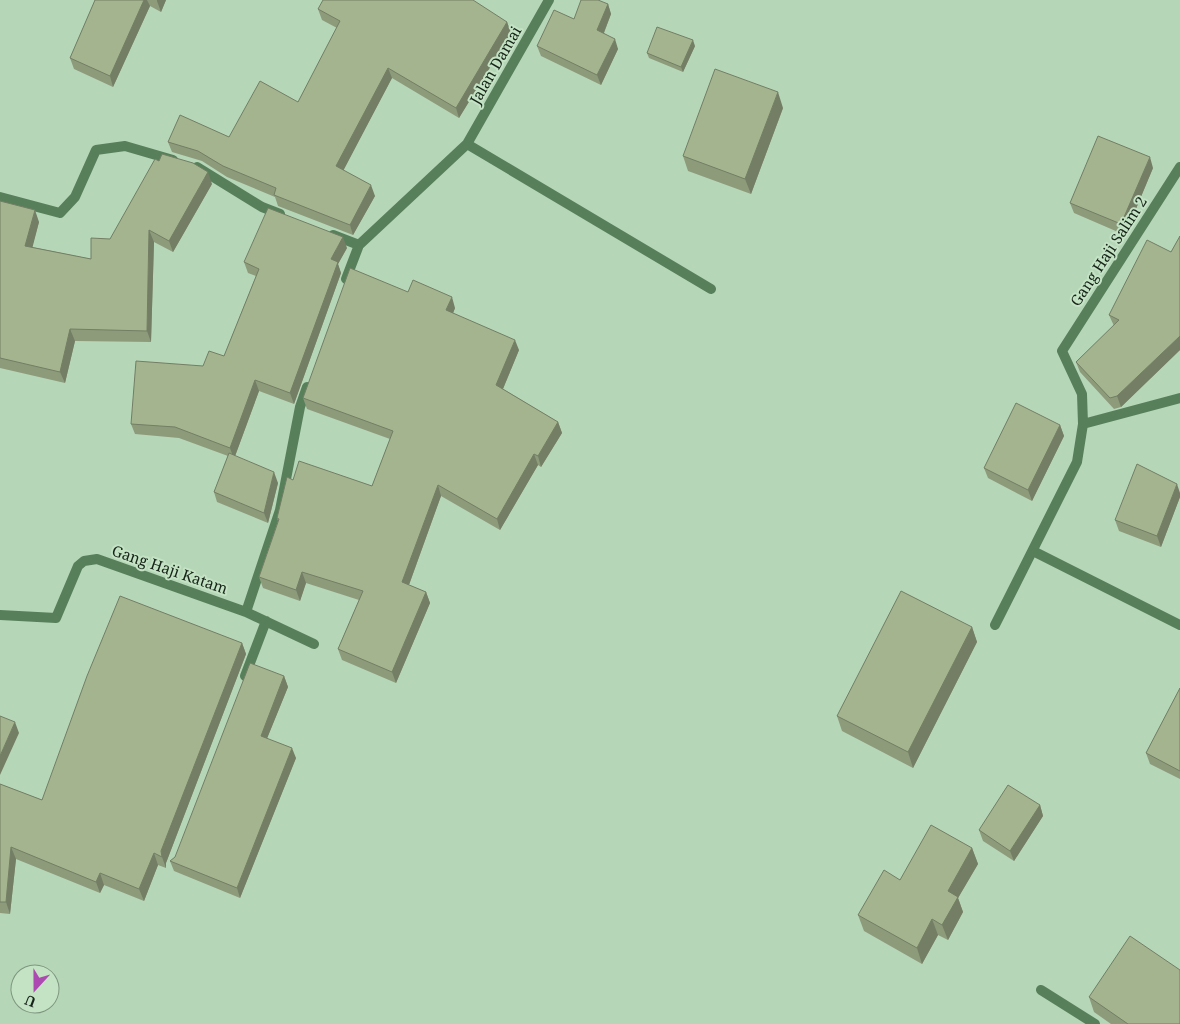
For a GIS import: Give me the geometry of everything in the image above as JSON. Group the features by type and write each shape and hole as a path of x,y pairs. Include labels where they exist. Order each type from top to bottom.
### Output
{"street":[{"name":"Jalan Damai","path":"359,245 467,144 549,0"},
{"path":"467,144 711,289"},
{"path":"0,197 60,213 75,197 96,150 125,146 200,168 262,207 290,218"},
{"name":"Gang Haji Salim 2","path":"1083,424 1082,394 1062,351 1180,167"},
{"path":"325,232 359,245 342,290"},
{"path":"246,612 280,510 300,407 310,380"},
{"path":"996,625 1077,462 1083,424 1180,398"},
{"path":"1033,551 1180,625"},
{"name":"Gang Haji Katam","path":"0,615 56,618 78,566 84,561 97,560 246,612 314,644"},
{"path":"242,684 266,621"},
{"path":"1041,990 1095,1024"}],"building":[{"path":"95,0 144,0 110,76 70,58"},
{"path":"323,0 473,0 507,22 456,108 388,68 336,166 371,185 350,225 274,195 276,188 223,166 198,151 168,142 180,115 229,137 260,81 298,102 340,21 318,9"},
{"path":"581,0 598,0 608,4 597,30 615,39 597,75 537,46 554,10 574,19"},
{"path":"657,27 693,40 681,67 647,53"},
{"path":"715,69 778,92 745,179 683,156"},
{"path":"1098,136 1150,157 1121,224 1070,203"},
{"path":"162,154 193,163 208,172 169,241 149,230 147,331 70,329 60,372 0,358 0,201 35,210 25,246 91,259 91,238 110,239 155,159 159,161"},
{"path":"268,208 343,237 331,259 338,262 290,393 255,380 230,448 175,427 131,424 136,361 203,366 209,351 224,356 259,269 244,262"},
{"path":"1180,236 1180,336 1117,396 1110,398 1076,362 1119,320 1109,315 1147,240 1171,252"},
{"path":"350,268 408,292 413,280 452,297 446,310 515,340 496,385 558,422 538,456 534,454 497,519 438,485 402,582 426,592 392,672 338,649 363,591 302,572 296,590 259,577 279,519 277,518 287,477 293,480 299,461 372,486 393,431 303,398"},
{"path":"1016,403 1060,425 1028,490 984,468"},
{"path":"229,453 274,472 264,513 214,492"},
{"path":"1137,464 1177,484 1157,536 1115,520"},
{"path":"901,591 972,627 908,752 837,716"},
{"path":"120,596 242,643 161,851 162,857 154,853 139,889 100,873 96,882 11,847 6,902 0,902 0,784 42,800 87,676"},
{"path":"250,663 284,676 261,736 292,748 237,888 170,861 175,857"},
{"path":"1180,688 1180,771 1146,753"},
{"path":"0,716 15,722 0,756"},
{"path":"1008,785 1040,805 1010,851 979,830"},
{"path":"931,825 972,848 948,891 958,897 942,925 932,919 917,948 858,915 884,870 900,880"},
{"path":"1130,936 1180,970 1180,1024 1128,1024 1089,997"}]}
